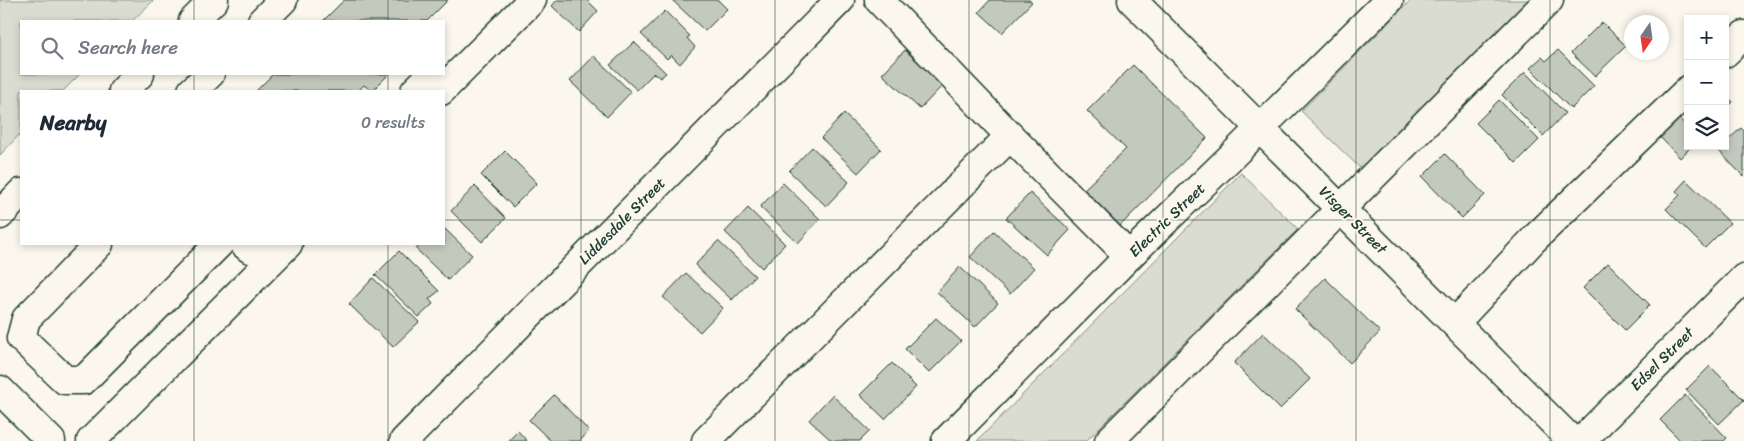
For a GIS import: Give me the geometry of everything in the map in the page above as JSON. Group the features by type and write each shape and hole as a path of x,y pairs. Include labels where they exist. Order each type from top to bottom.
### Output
{"street":[{"path":"194,20 214,0"},
{"path":"263,20 283,0"},
{"path":"445,61 506,0"},
{"path":"442,90 532,0"},
{"name":"Liddesdale Street","path":"404,441 840,0"},
{"path":"880,0 1010,136 1129,256"},
{"name":"Visger Street","path":"1132,0 1572,441"},
{"name":"Electric Street","path":"946,441 1129,256 1389,0"},
{"path":"1109,441 1549,0"},
{"path":"1729,49 1744,35"},
{"path":"124,90 139,75"},
{"path":"193,90 209,75"},
{"path":"416,90 431,75"},
{"path":"1455,323 1534,239 1684,94"},
{"path":"706,441 1010,136"},
{"path":"0,215 20,194"},
{"path":"98,245 26,319 21,338 65,380 84,380 218,245"},
{"path":"245,245 250,250 258,245"},
{"path":"91,441 287,245"},
{"name":"Edsel Street","path":"1581,441 1744,278"},
{"path":"0,390 52,441"}],"shaded area":[{"path":"0,0 154,0 133,20 20,20 20,75 79,75 64,90 20,90 20,134 0,155"},
{"path":"1411,0 1529,0 1361,169 1301,111"},
{"path":"1241,173 1298,229 1086,441 977,441"}],"building":[{"path":"344,0 448,0 428,20 324,20"},
{"path":"557,0 587,0 598,11 579,32 552,6"},
{"path":"672,0 718,0 727,9 705,31"},
{"path":"990,0 1029,0 1032,2 1002,33 979,12"},
{"path":"665,11 690,36 687,38 695,47 680,64 671,55 667,59 641,34"},
{"path":"1602,22 1624,44 1624,48 1595,76 1571,53"},
{"path":"634,42 666,73 660,78 654,73 637,90 610,65"},
{"path":"905,50 943,85 920,109 882,74"},
{"path":"1558,50 1594,86 1571,109 1530,68 1542,57 1546,61"},
{"path":"594,56 631,92 607,117 570,81"},
{"path":"1133,65 1207,138 1118,228 1080,193 1126,149 1087,111"},
{"path":"1525,72 1565,113 1543,136 1502,95"},
{"path":"272,75 388,75 373,90 364,85 359,90 257,90"},
{"path":"1729,98 1733,102 1729,106"},
{"path":"1499,100 1539,140 1516,163 1476,123"},
{"path":"844,114 881,149 858,173 821,138"},
{"path":"1679,118 1684,124 1684,150 1688,150 1680,158 1660,137"},
{"path":"1741,128 1744,131 1744,177 1718,150 1729,150 1729,139"},
{"path":"812,147 849,182 826,206 789,171"},
{"path":"505,151 537,183 513,207 481,175"},
{"path":"1445,154 1485,195 1462,218 1422,177"},
{"path":"1686,180 1730,223 1705,248 1666,209 1680,195 1676,191"},
{"path":"783,183 820,219 798,243 760,207"},
{"path":"475,186 506,218 482,242 451,211"},
{"path":"1030,193 1070,230 1047,255 1006,218"},
{"path":"748,208 785,244 762,268 725,232"},
{"path":"445,229 472,255 448,280 416,249 420,245 445,245"},
{"path":"994,231 1034,268 1010,294 970,257"},
{"path":"718,241 755,276 732,300 695,265"},
{"path":"399,251 439,291 429,299 433,304 419,317 375,275"},
{"path":"1608,263 1650,305 1625,330 1583,288"},
{"path":"960,267 998,303 975,327 937,292"},
{"path":"686,273 723,308 700,332 663,297"},
{"path":"373,278 419,322 393,347 349,304"},
{"path":"1325,278 1380,332 1350,363 1295,309"},
{"path":"936,318 961,341 929,373 905,349"},
{"path":"1263,333 1310,379 1280,409 1234,363"},
{"path":"892,363 916,387 885,419 860,395"},
{"path":"1710,366 1744,400 1719,424 1686,390"},
{"path":"554,395 589,431 580,441 551,441 529,420"},
{"path":"832,395 870,431 860,441 832,441 809,420"},
{"path":"1685,395 1727,438 1724,441 1681,441 1660,420"},
{"path":"518,431 527,441 508,441"}]}
